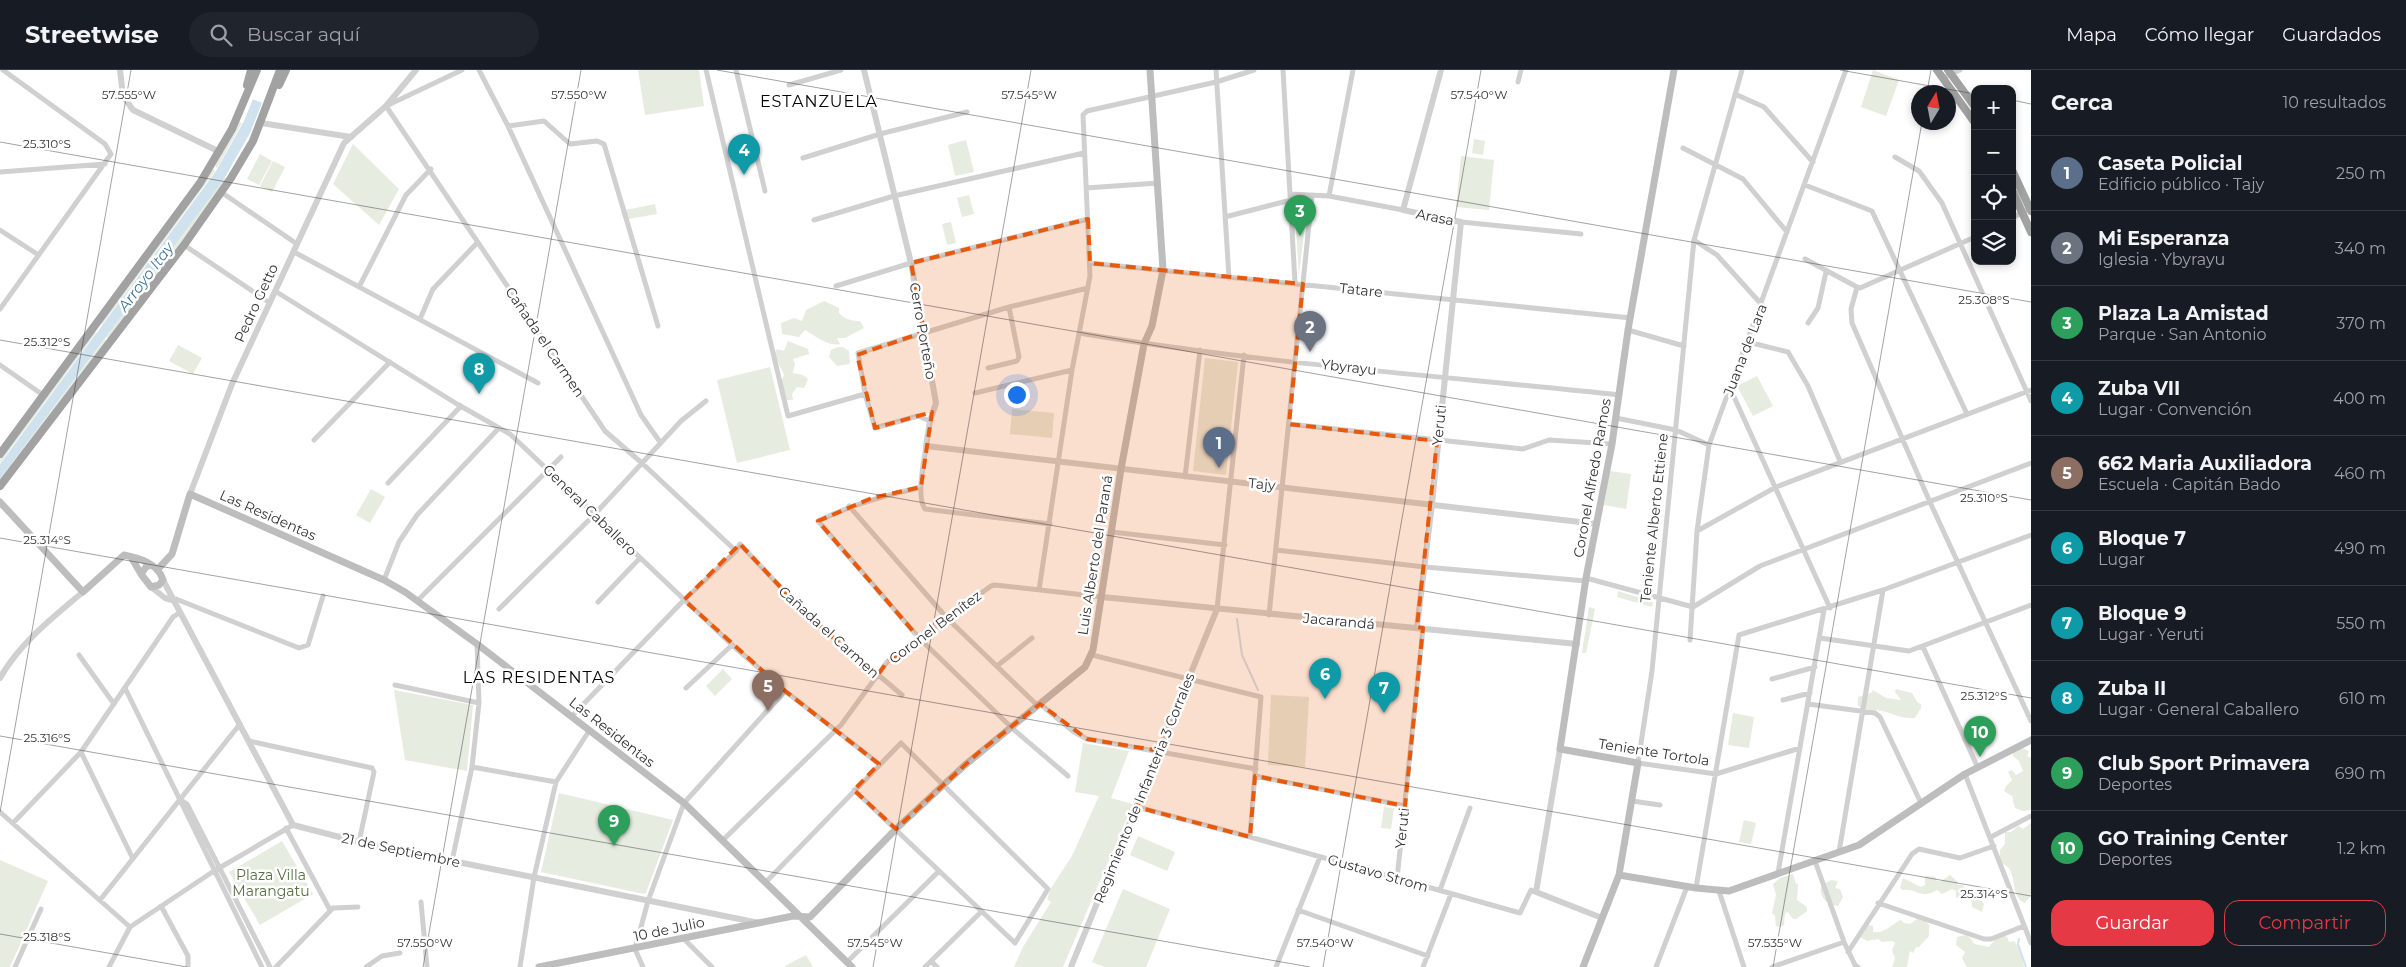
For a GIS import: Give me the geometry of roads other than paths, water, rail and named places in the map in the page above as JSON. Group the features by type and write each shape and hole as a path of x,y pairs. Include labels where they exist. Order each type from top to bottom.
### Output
{"highway":[{"path":"248,94 247,85 251,70"},
{"path":"0,454 190,197 220,152 258,70"},
{"path":"0,486 184,245 221,192 246,154 280,70"},
{"path":"268,102 286,70"},
{"path":"1937,70 1947,74 1971,102"},
{"path":"1947,74 1971,117"},
{"path":"1965,109 1971,106"},
{"path":"2014,175 2031,210"},
{"path":"2016,199 2031,232"}],"main road":[{"name":"Luis Alberto del Paraná","path":"803,917 810,917 896,829 977,754 1079,674 1092,655 1121,469 1144,344 1152,326 1163,270 1150,70"},
{"name":"Coronel Alfredo Ramos","path":"1560,749 1586,580 1612,444 1628,330 1674,70"},
{"name":"Pedro Getto","path":"141,574 146,567 154,567 172,554 190,494"},
{"name":"Las Residentas","path":"190,494 384,580 417,601 477,644 684,802 849,964"},
{"path":"0,502 83,592 121,556 131,557 154,567 163,580 159,585 152,587 141,574 131,557"},
{"path":"1619,875 1720,892 1729,891 1839,852 1873,837 1965,774 2031,740"},
{"name":"Teniente Tortola","path":"1560,749 1638,763"},
{"name":"Teniente Alberto Ettiene","path":"1583,967 1619,875 1638,763"},
{"name":"10 de Julio","path":"539,967 794,916 803,917"}],"street":[{"path":"0,309 37,254 105,164 110,154 108,147 3,70"},
{"path":"120,70 123,96 133,110 220,152"},
{"name":"Pedro Getto","path":"190,494 202,457 232,384 344,143 386,106 416,70"},
{"path":"386,106 462,70"},
{"path":"479,70 508,126 641,415 660,442"},
{"path":"706,70 788,416 865,394"},
{"path":"736,70 765,191"},
{"path":"789,85 841,70"},
{"name":"Cerro Porteño","path":"864,70 910,263 936,403 930,421 926,446 922,506 924,509 1050,524"},
{"path":"1216,70 1229,278"},
{"path":"1039,590 1072,370 1088,288 1090,263 1083,115 1087,111 1216,82 1254,70"},
{"path":"1283,70 1295,283"},
{"path":"1329,196 1353,70"},
{"path":"1403,210 1441,70"},
{"path":"1518,82 1521,70"},
{"name":"Teniente Alberto Ettiene","path":"1638,763 1652,671 1694,240 1742,70"},
{"path":"1838,70 1845,71"},
{"path":"1947,74 1960,70"},
{"name":"Juana de Lara","path":"1690,640 1697,531 1709,445 1762,304 1845,71"},
{"path":"1735,94 1764,107 1813,162"},
{"name":"Cañada el Carmen","path":"386,106 431,169 477,243 605,431 736,551 740,544 804,612 877,676 902,695"},
{"path":"803,158 880,134 967,112"},
{"path":"508,126 544,121 570,144 601,142 604,144 658,326"},
{"path":"260,123 351,137"},
{"path":"1683,148 1743,179 1787,232"},
{"path":"814,220 894,196 1084,153"},
{"path":"1895,157 1919,171 1942,203 2029,391 2031,401"},
{"path":"0,172 105,164"},
{"path":"359,287 406,195 431,169"},
{"path":"1086,188 1158,183"},
{"path":"1805,185 1872,211 1967,414"},
{"path":"221,192 297,244"},
{"path":"1269,615 1312,195"},
{"name":"Arasa","path":"1225,217 1290,197 1312,195 1329,196 1461,222 1581,234"},
{"path":"2016,216 2031,210"},
{"path":"836,286 910,263 1088,219"},
{"name":"Yeruti","path":"1397,878 1437,441 1461,222"},
{"path":"0,230 37,254"},
{"path":"1805,259 1826,272 1860,288 1971,239"},
{"path":"1694,240 1717,254 1762,304"},
{"path":"420,320 433,289 477,243"},
{"path":"184,245 270,303"},
{"path":"294,252 538,384"},
{"name":"Tatare","path":"1090,263 1631,318"},
{"path":"1808,323 1818,308 1826,272"},
{"path":"930,421 918,416 875,428 865,394 858,353 1009,307 1088,288"},
{"path":"1857,288 1851,308 1852,323 1984,623 2031,721"},
{"name":"General Caballero","path":"275,291 461,406 510,434 732,645 785,691 879,764"},
{"path":"988,368 1017,361 1019,357 1009,307"},
{"path":"1628,330 1684,346"},
{"name":"Ybyrayu","path":"1079,333 1144,344 1620,395"},
{"path":"1748,342 1788,352 1808,386 1840,461"},
{"path":"1185,477 1200,350"},
{"path":"1217,609 1244,355"},
{"path":"314,440 390,362"},
{"path":"0,365 44,395"},
{"path":"975,394 1072,370"},
{"path":"1730,388 1776,487 1827,609 1820,638 1778,873"},
{"path":"1697,531 1776,487 1840,461 2029,391"},
{"path":"499,609 594,515 643,464 660,442 681,421 706,401"},
{"path":"388,483 461,406"},
{"path":"1616,418 1676,430 1709,445"},
{"path":"1289,424 1523,449 1549,440 1612,444"},
{"path":"384,580 399,542 417,515 499,428"},
{"name":"Tajy","path":"926,446 1597,524"},
{"path":"417,601 561,458"},
{"path":"1276,550 1425,567 1586,580 1693,607 1760,566 1802,548 2031,463"},
{"path":"922,488 849,506 818,521 919,638 1012,728 1068,776"},
{"path":"849,506 946,617 1039,705 1074,732 1088,738 1256,769"},
{"path":"1112,532 1225,545"},
{"path":"1696,888 1739,635 1883,590 2031,535"},
{"path":"572,716 684,600 736,551"},
{"path":"598,602 640,558"},
{"path":"109,967 130,927 220,867 293,825 163,580"},
{"name":"Coronel Benítez","path":"723,840 836,729 887,662 946,617 991,586 1102,597"},
{"path":"152,587 165,598 176,599 298,648 308,645 323,596"},
{"path":"1839,852 1883,590"},
{"path":"0,678 10,660 46,623 83,592"},
{"name":"Jacarandá","path":"1102,597 1577,644"},
{"path":"1820,638 1909,652 2031,605"},
{"name":"Regimiento de Infanteria 3 Corrales","path":"1071,967 1217,609"},
{"path":"13,823 81,752 173,617 179,613"},
{"path":"997,666 1032,638"},
{"path":"452,861 472,767 479,703 477,644"},
{"path":"686,688 732,645"},
{"path":"1923,647 1978,768"},
{"path":"79,655 114,704"},
{"path":"1092,655 1190,678 1261,698 1250,836"},
{"path":"1772,679 1815,667"},
{"path":"396,685 479,703"},
{"path":"125,688 262,967"},
{"path":"643,967 635,949 648,901 684,802 785,691"},
{"path":"1783,700 1810,693"},
{"path":"1808,704 1875,714 1886,724 1920,803"},
{"path":"100,900 132,857 240,724"},
{"path":"520,967 534,877 556,782 589,730"},
{"path":"249,741 372,768 374,772 359,842"},
{"path":"765,882 879,764 900,743 1048,889 1015,943 938,872 854,790"},
{"name":"Teniente Tortola","path":"1638,763 1716,774 1800,748"},
{"name":"Coronel Alfredo Ramos","path":"1536,892 1560,749"},
{"path":"81,752 132,857"},
{"path":"472,767 556,782"},
{"path":"1965,774 2031,943"},
{"path":"1256,776 1404,806"},
{"path":"180,799 188,804 270,967"},
{"path":"1632,802 1660,805"},
{"name":"Gustavo Strom","path":"1137,807 1250,836 1520,914 1531,890 1536,892"},
{"path":"1440,890 1470,808"},
{"path":"0,812 130,927"},
{"path":"1991,837 2031,816"},
{"name":"21 de Septiembre","path":"293,825 359,842 760,923"},
{"path":"286,828 330,910"},
{"path":"1848,952 1878,903 1912,854 1919,849 1960,858 1994,846"},
{"path":"1276,967 1320,857"},
{"path":"1816,860 1844,942 1858,967"},
{"path":"849,964 938,872"},
{"path":"1656,967 1687,887"},
{"path":"1536,892 1602,918"},
{"path":"1720,892 1744,967"},
{"path":"1423,967 1451,894"},
{"path":"421,902 427,967"},
{"path":"1878,903 1984,939 1991,939 2024,926"},
{"path":"160,906 188,956 188,967"},
{"path":"276,967 330,910 333,908 358,907"},
{"path":"15,967 41,909"},
{"path":"1298,910 1428,956"},
{"path":"924,967 981,912"},
{"path":"683,938 712,967"},
{"path":"1772,967 1844,942"},
{"path":"366,967 382,956 400,953"},
{"path":"931,961 937,967"}],"water":[{"name":"Arroyo Itay","path":"265,70 275,70 250,133 224,179 0,479 0,464 216,171 244,121"}],"waterway":[{"path":"1237,619 1242,655 1258,690"},
{"path":"2019,939 2018,944 2026,967"}],"place":[{"name":"Zuba VII","path":"744,175"},
{"name":"Plaza La Amistad","path":"1300,236"},
{"name":"Mi Esperanza","path":"1310,352"},
{"name":"Zuba II","path":"479,394"},
{"name":"Caseta Policial","path":"1219,468"},
{"name":"Bloque 7","path":"1325,699"},
{"name":"662 Maria Auxiliadora","path":"768,711"},
{"name":"Bloque 9","path":"1384,713"},
{"name":"GO Training Center","path":"1980,757"},
{"name":"Club Sport Primavera","path":"614,846"}],"district":[{"name":"ESTANZUELA","path":"819,101"},
{"name":"LAS RESIDENTAS","path":"539,677"}],"park label":[{"name":"Plaza Villa Marangatu","path":"271,884"}]}
